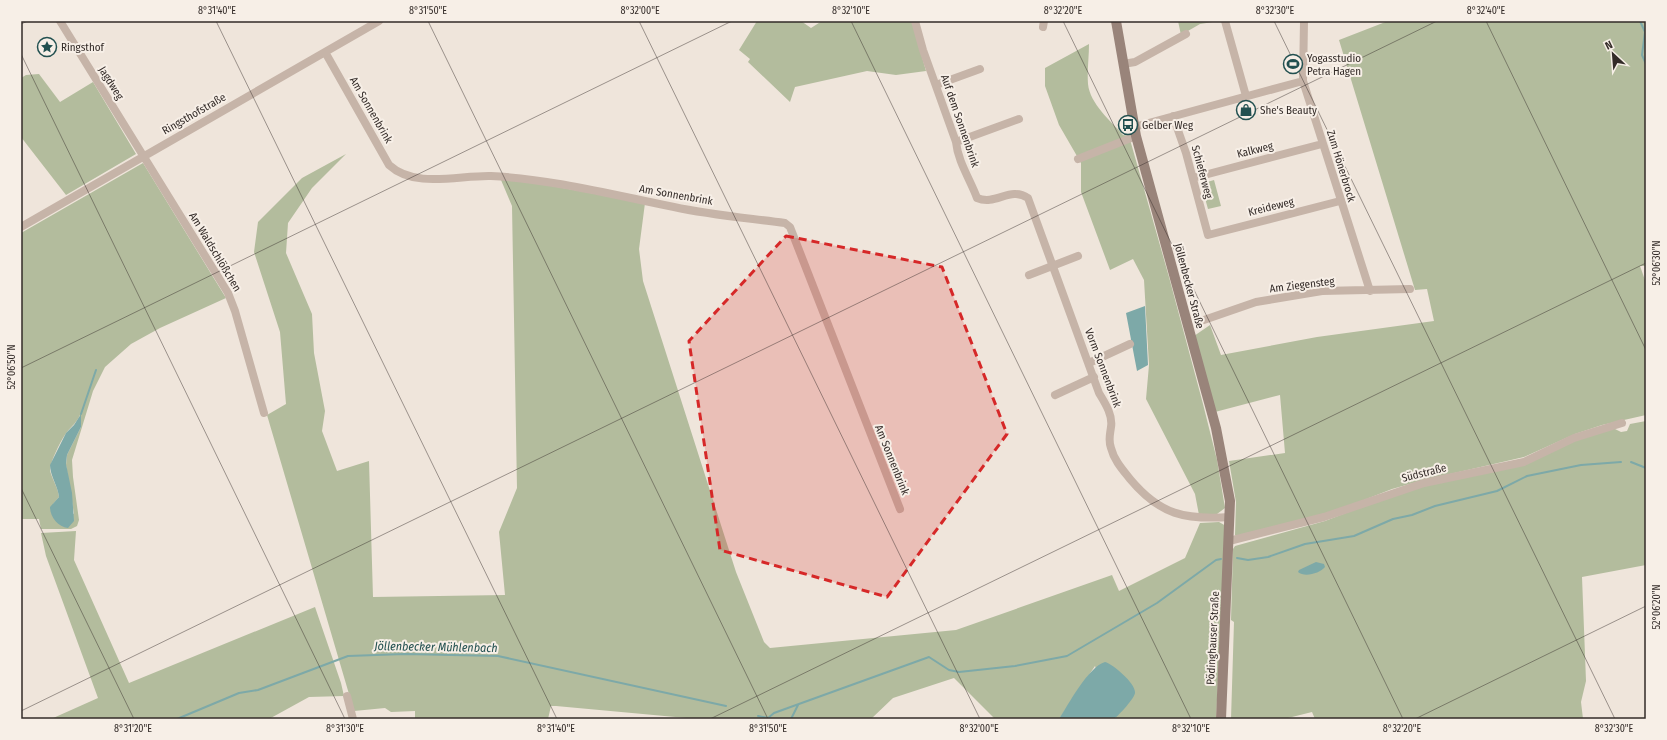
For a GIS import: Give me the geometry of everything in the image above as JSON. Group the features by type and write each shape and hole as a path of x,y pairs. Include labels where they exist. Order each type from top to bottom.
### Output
{"main road":[{"name":"Jöllenbecker Straße","path":"1116,21 1135,132 1216,428 1230,500 1229,559"},
{"name":"Pödinghauser Straße","path":"1221,719 1229,559"}],"street":[{"name":"Jagdweg","path":"60,21 144,156"},
{"name":"Ringsthofstraße","path":"21,227 379,21"},
{"name":"Auf dem Sonnenbrink","path":"915,21 956,142 964,172 970,179 977,198 985,202 1016,193 1022,194 1028,198 1062,291"},
{"path":"1225,21 1246,96"},
{"name":"Zum Hönerbrock","path":"1304,21 1303,80 1340,201 1370,291"},
{"path":"1123,64 1135,62 1186,34"},
{"name":"Am Sonnenbrink","path":"325,52 389,165 407,177 430,179 489,176 519,178 663,204 785,223 790,228 900,510"},
{"path":"936,85 980,70"},
{"path":"1078,160 1135,132 1173,116 1303,80"},
{"name":"Schieferweg","path":"1173,116 1186,153 1208,234"},
{"path":"956,142 1019,118"},
{"name":"Kalkweg","path":"1193,178 1322,144"},
{"name":"Am Waldschlößchen","path":"144,156 228,292 235,311 264,413"},
{"name":"Kreideweg","path":"1208,234 1340,201"},
{"path":"1029,276 1078,256"},
{"name":"Am Ziegensteg","path":"1201,321 1256,302 1322,291 1410,289"},
{"name":"Vorm Sonnenbrink","path":"1062,291 1099,393 1108,407 1111,426 1109,442 1112,453 1121,468 1139,489 1165,509 1179,515 1203,518 1230,517"},
{"path":"1089,363 1130,344"},
{"path":"1055,396 1094,377"},
{"name":"Südstraße","path":"1229,541 1324,517 1424,483 1524,462 1574,438 1598,429 1622,423"},
{"path":"347,696 353,719"}],"highlighted area":[{"path":"786,236 942,267 1007,434 887,597 720,550 689,341"}],"green space":[{"path":"757,21 801,21 811,28 822,21 912,21 926,71 896,75 867,71 795,87 790,102 748,62 750,59 739,50"},
{"path":"1178,21 1219,21 1200,24 1181,35"},
{"path":"1388,21 1646,21 1646,266 1640,266 1646,283 1646,415 1602,425 1575,434 1524,457 1424,480 1392,489 1323,516 1239,537 1235,535 1236,502 1229,461 1285,453 1280,395 1215,412 1194,336 1210,325 1221,355 1317,337 1434,321 1427,289 1415,290 1339,40"},
{"path":"1089,44 1088,84 1090,91 1097,105 1107,118 1123,135 1129,136 1169,277 1217,460 1225,508 1217,514 1199,515 1195,494 1146,399 1149,365 1144,280 1133,259 1110,270 1081,192 1081,163 1059,125 1045,86 1045,68"},
{"path":"39,74 60,102 93,82 136,154 66,195 21,137 21,78 26,75"},
{"path":"346,154 312,188 288,223 286,253 312,314 314,353 325,411 322,431 337,471 369,461 373,597 505,595 499,532 517,488 512,206 501,180 519,180 645,203 639,249 643,281 736,572 764,642 770,648 956,630 1112,575 1119,591 1185,558 1200,523 1219,522 1226,526 1216,719 1114,719 1116,717 1095,666 1059,719 995,719 954,678 893,698 871,719 697,719 556,706 551,706 548,719 415,719 415,711 391,712 385,708 354,711 267,415 286,404 280,332 254,252 258,222 302,178"},
{"path":"143,163 226,298 160,328 131,344 105,367 93,391 72,460 79,520 77,526 71,529 41,529 39,519 21,519 21,233","holes":["80,415 81,427 67,455 66,465 74,514 53,504 59,497 50,470 54,456 62,439"]},
{"path":"1214,180 1221,206 1208,209 1201,184"},
{"path":"1646,421 1646,565 1582,577 1586,681 1581,702 1583,719 1315,719 1312,712 1284,719 1231,719 1234,622 1231,620 1233,549 1235,546 1325,521 1406,490 1524,464 1575,441 1613,428 1621,432 1627,431 1630,424"},
{"path":"76,531 74,560 129,683 315,607 344,696 309,697 269,719 51,719 98,698 46,556 41,533"}],"water":[{"path":"1145,306 1148,365 1137,371 1126,313"},
{"path":"81,414 81,427 67,455 66,464 72,493 74,521 68,528 58,524 50,511 50,507 59,497 51,473 50,465 66,433 74,425"},
{"path":"1316,562 1324,564 1325,567 1320,571 1308,575 1298,572 1299,570"},
{"path":"1105,662 1109,663 1123,674 1134,688 1135,694 1127,706 1114,719 1059,719 1086,678 1099,665"}],"waterway":[{"path":"1640,21 1645,32 1642,55 1646,64"},
{"path":"81,414 96,370"},
{"path":"1237,558 1248,560 1268,557 1305,544 1354,536 1393,519 1412,515 1435,506 1497,491 1527,476 1581,465 1621,462"},
{"name":"Jöllenbecker Mühlenbach","path":"1631,462 1646,468"},
{"path":"758,716 768,718 774,713 929,657 949,670 959,672 1015,666 1067,656 1157,603 1216,560 1221,559"},
{"name":"Jöllenbecker Mühlenbach","path":"177,719 239,693 258,690 348,656 405,654 498,656 726,706"},
{"path":"791,719 798,705"}],"place":[{"name":"Ringsthof","path":"47,47"},
{"name":"Yogasstudio Petra Hagen","path":"1293,64"},
{"name":"She's Beauty","path":"1246,110"},
{"name":"Gelber Weg","path":"1128,125"}]}
